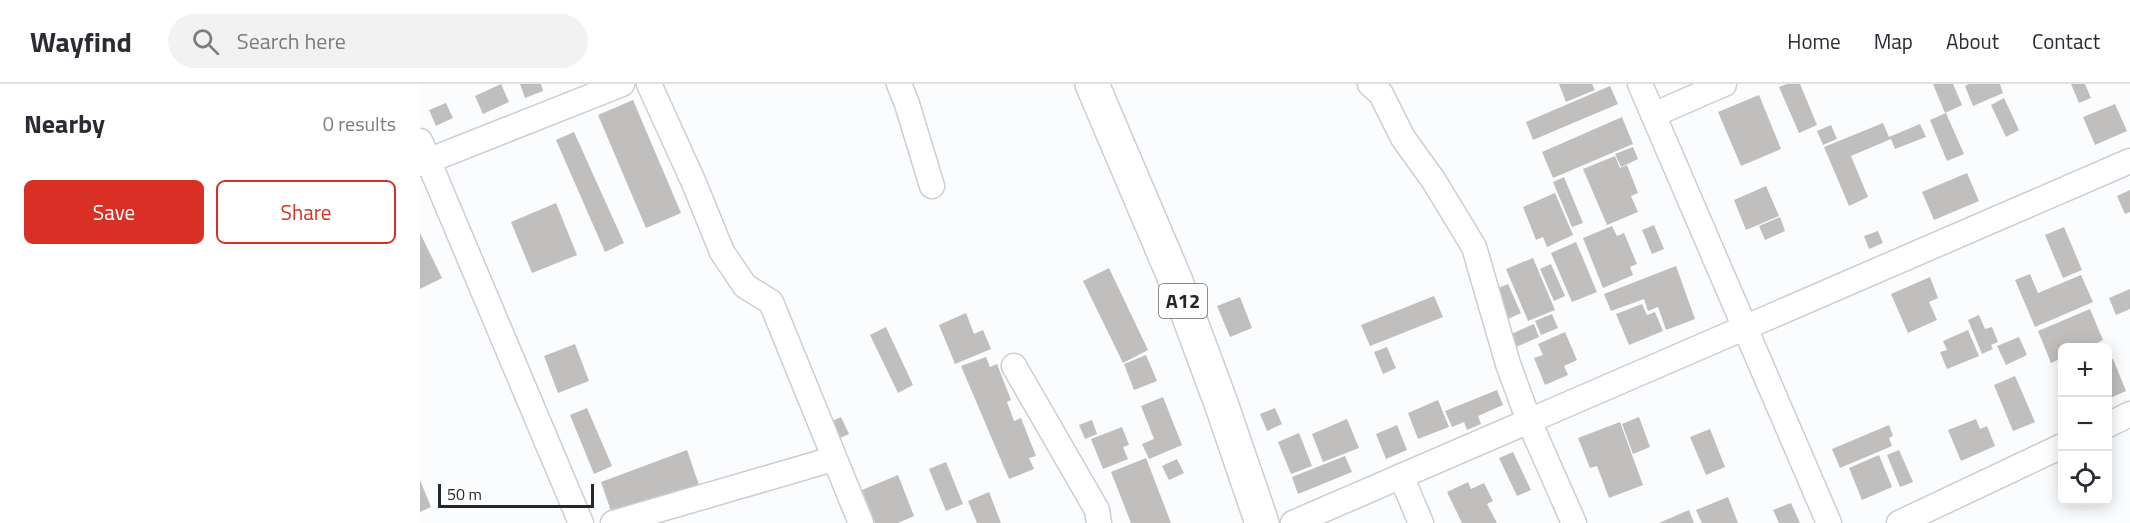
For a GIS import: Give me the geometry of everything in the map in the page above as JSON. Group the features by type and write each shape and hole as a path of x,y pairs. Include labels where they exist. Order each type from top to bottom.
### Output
{"main road":[{"name":"A12","path":"1092,84 1175,279 1262,523"}],"street":[{"path":"581,523 423,155 622,84"},
{"path":"649,84 694,183 722,252 745,285 771,302 861,523"},
{"path":"899,84 932,186"},
{"path":"1370,84 1381,94 1403,138 1434,181 1474,246 1508,364 1529,421 1574,523"},
{"path":"1640,84 1829,523"},
{"path":"1653,115 1724,84"},
{"path":"1293,523 2130,161"},
{"path":"1014,366 1097,510 1099,523"},
{"path":"2112,423 2130,414"},
{"path":"1899,523 2058,448"},
{"path":"613,523 833,459"},
{"path":"1401,476 1420,523"}],"building":[{"path":"501,84 509,102 483,114 475,96"},
{"path":"520,84 541,84 543,91 525,98"},
{"path":"1559,84 1592,84 1595,90 1566,102"},
{"path":"1787,84 1800,84 1817,125 1799,133 1779,87"},
{"path":"1933,84 1953,84 1962,105 1945,113"},
{"path":"2000,84 2003,93 1973,106 1965,86"},
{"path":"2071,84 2085,84 2091,98 2079,103"},
{"path":"1610,86 1618,104 1533,140 1526,122"},
{"path":"1759,95 1781,149 1741,166 1718,112"},
{"path":"2004,98 2019,130 2006,137 1991,105"},
{"path":"633,100 681,213 646,228 598,115"},
{"path":"446,103 453,118 436,126 429,110"},
{"path":"2115,104 2127,131 2095,145 2083,117"},
{"path":"1946,113 1964,154 1947,161 1930,120"},
{"path":"1622,117 1633,144 1553,178 1542,152"},
{"path":"1883,123 1889,137 1920,124 1926,137 1895,149 1891,139 1851,156 1868,197 1849,206 1824,147"},
{"path":"1831,125 1837,139 1823,145 1817,131"},
{"path":"574,132 624,243 605,252 556,140"},
{"path":"1633,147 1638,159 1621,167 1615,154"},
{"path":"1615,156 1620,168 1627,165 1638,193 1631,196 1638,212 1607,225 1583,169"},
{"path":"1967,173 1979,201 1934,220 1922,192"},
{"path":"1564,177 1583,223 1572,227 1553,182"},
{"path":"1766,186 1779,216 1746,230 1734,200"},
{"path":"2130,190 2130,212 2125,214 2117,196"},
{"path":"1555,193 1573,235 1547,247 1543,237 1536,240 1523,207"},
{"path":"556,203 577,255 532,273 511,222"},
{"path":"1780,217 1785,231 1765,240 1759,226"},
{"path":"1654,225 1664,249 1652,254 1642,230"},
{"path":"1612,226 1617,236 1624,233 1637,264 1630,267 1633,275 1603,288 1583,238"},
{"path":"2064,227 2082,270 2063,278 2045,235"},
{"path":"1878,231 1883,243 1869,249 1864,236"},
{"path":"420,233 442,278 420,289"},
{"path":"1576,242 1597,292 1572,302 1551,253"},
{"path":"1533,258 1555,310 1528,321 1506,269"},
{"path":"1551,264 1565,296 1554,301 1540,269"},
{"path":"1676,266 1695,319 1666,330 1658,307 1648,311 1644,299 1611,311 1604,294"},
{"path":"1109,268 1148,350 1123,363 1083,281"},
{"path":"2030,274 2038,293 2081,275 2093,302 2035,327 2015,280"},
{"path":"1930,277 1938,298 1929,302 1937,320 1908,333 1891,294"},
{"path":"1508,284 1521,313 1508,319 1496,289"},
{"path":"2130,289 2130,309 2116,315 2109,298"},
{"path":"1434,296 1443,317 1370,346 1361,325"},
{"path":"1240,297 1252,328 1230,337 1217,306"},
{"path":"1642,304 1647,315 1655,312 1663,331 1629,345 1616,314"},
{"path":"2090,309 2103,340 2097,343 2058,343 2058,360 2051,363 2038,331"},
{"path":"966,313 974,334 983,330 991,349 955,364 939,325"},
{"path":"1552,314 1558,328 1541,335 1535,321"},
{"path":"1979,315 1985,329 1992,327 1998,342 1991,345 1993,349 1982,354 1968,320"},
{"path":"1534,324 1539,337 1516,347 1511,334"},
{"path":"886,327 913,385 898,393 870,335"},
{"path":"1968,330 1979,356 1947,369 1940,352 1947,350 1943,341"},
{"path":"1565,332 1577,360 1564,366 1568,375 1545,385 1534,358 1543,355 1538,344"},
{"path":"2019,337 2027,355 2006,365 1997,346"},
{"path":"575,344 589,381 558,393 544,356"},
{"path":"1387,347 1396,368 1383,374 1374,352"},
{"path":"1146,355 1157,381 1134,390 1124,364"},
{"path":"986,357 990,367 997,364 1011,400 1007,402 1014,421 1021,418 1036,456 1029,458 1034,469 1009,479 961,366"},
{"path":"2112,359 2126,391 2112,397 2112,397"},
{"path":"2015,376 2035,422 2013,431 1994,385"},
{"path":"1497,390 1503,405 1478,416 1481,424 1467,430 1464,422 1452,427 1445,411"},
{"path":"1163,397 1182,445 1149,459 1142,444 1154,439 1141,406"},
{"path":"1438,400 1449,427 1418,439 1408,413"},
{"path":"587,408 612,466 594,474 570,415"},
{"path":"1275,408 1282,424 1267,431 1260,414"},
{"path":"841,417 849,434 836,440 828,423"},
{"path":"1639,417 1650,447 1633,454 1622,424"},
{"path":"1347,419 1359,448 1323,462 1312,434"},
{"path":"1976,419 1980,429 1987,426 1995,446 1961,461 1948,430"},
{"path":"1092,420 1097,434 1085,439 1079,425"},
{"path":"1620,422 1643,485 1609,498 1597,466 1590,468 1578,438"},
{"path":"1397,425 1407,450 1386,459 1376,434"},
{"path":"1889,425 1893,436 1889,438 1892,446 1840,468 1832,449"},
{"path":"1122,427 1129,445 1123,447 1128,459 1103,469 1091,439"},
{"path":"1710,429 1725,467 1706,475 1690,437"},
{"path":"1299,433 1312,466 1291,474 1278,442"},
{"path":"687,450 699,485 613,517 601,482"},
{"path":"1899,450 1913,482 1900,487 1887,455"},
{"path":"1513,452 1531,490 1517,496 1499,458"},
{"path":"1879,455 1892,487 1862,500 1849,468"},
{"path":"1345,456 1352,472 1298,494 1292,477"},
{"path":"1146,458 1171,523 1131,523 1111,472"},
{"path":"1177,459 1184,473 1169,480 1162,466"},
{"path":"946,462 963,504 946,511 929,469"},
{"path":"898,475 914,516 898,523 875,523 862,490"},
{"path":"420,480 431,507 420,512"},
{"path":"1468,482 1471,489 1484,483 1493,501 1487,504 1497,523 1462,523 1447,492"},
{"path":"989,492 1001,523 977,523 968,501"},
{"path":"1728,497 1738,523 1702,523 1696,510"},
{"path":"1791,503 1800,523 1779,523 1773,510"},
{"path":"1689,510 1694,523 1659,523"}]}
